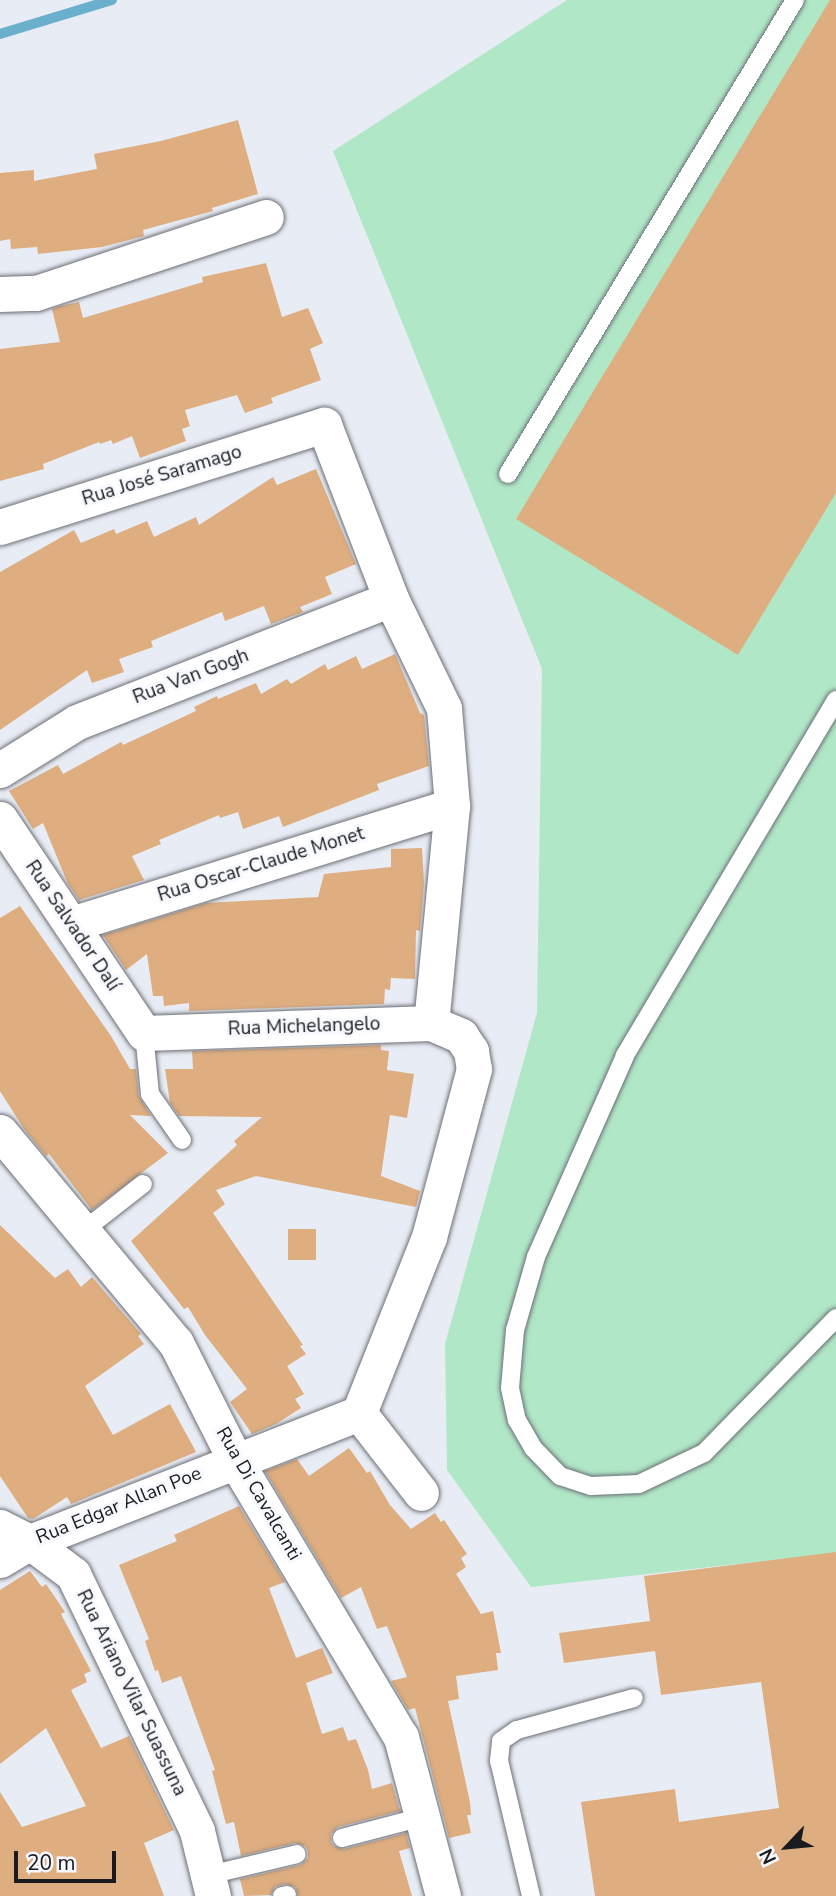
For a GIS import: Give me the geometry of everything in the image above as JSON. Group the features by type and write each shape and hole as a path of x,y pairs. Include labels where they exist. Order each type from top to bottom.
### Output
{"street":[{"path":"0,294 36,293 266,218"},
{"name":"Rua José Saramago","path":"0,527 324,425 391,599"},
{"path":"391,599 444,708 452,806 446,1030 471,1051 474,1069 429,1237 359,1413 421,1493"},
{"name":"Rua Van Gogh","path":"0,770 77,722 391,599"},
{"name":"Rua Oscar-Claude Monet","path":"71,924 452,806"},
{"name":"Rua Salvador Dalí","path":"0,819 144,1033"},
{"name":"Rua Michelangelo","path":"144,1033 446,1030"},
{"name":"Rua Di Cavalcanti","path":"0,1132 176,1343 235,1460 401,1737 443,1896"},
{"name":"Rua Edgar Allan Poe","path":"0,1560 15,1534 235,1460 359,1413"},
{"name":"Rua Ariano Vilar Suassuna","path":"15,1534 74,1574 197,1831 211,1886"}],"lane":[{"path":"508,474 795,0"},
{"path":"836,700 625,1056 536,1257 515,1330 510,1388 517,1420 533,1448 560,1476 591,1486 639,1483 704,1453 836,1318"},
{"path":"144,1033 150,1094 181,1140"},
{"path":"83,1231 144,1184"},
{"path":"531,1896 499,1761 501,1741 517,1730 634,1698"},
{"path":"342,1838 422,1817"},
{"path":"211,1886 297,1854"}],"green space":[{"path":"567,0 836,0 836,1553 531,1587 447,1470 445,1344 537,1013 542,669 333,151"}],"building":[{"path":"830,0 836,0 836,493 738,655 516,519"},
{"path":"238,120 258,194 212,208 213,211 143,230 144,236 102,247 38,254 37,247 11,249 10,239 0,241 0,173 34,170 34,181 97,169 94,154 161,141"},
{"path":"266,263 282,317 308,308 323,343 310,349 321,380 271,398 273,403 245,413 237,395 185,410 190,426 182,429 186,441 140,458 132,436 113,444 111,440 100,444 99,442 43,464 44,469 0,481 0,349 60,342 52,309 60,306 79,302 83,318 203,282 202,277"},
{"path":"316,469 356,564 325,577 332,594 300,607 303,612 271,624 264,606 225,621 222,612 151,641 153,647 119,659 124,672 92,683 87,670 0,730 0,572 74,530 81,543 114,529 116,534 147,521 154,537 196,517 199,525 273,477 277,485"},
{"path":"395,654 420,713 424,715 429,766 377,784 379,790 283,827 279,816 243,829 238,812 220,818 219,815 159,840 161,844 132,856 144,880 79,900 68,884 43,823 33,829 9,791 58,765 63,774 121,742 123,745 196,711 194,707 217,696 218,699 256,683 261,694 287,679 291,684 325,664 328,670 356,656 362,669"},
{"path":"422,848 424,883 420,931 416,930 415,979 391,978 390,990 385,989 384,1004 189,1011 189,1003 164,1006 163,996 153,996 147,954 126,970 103,935 206,903 318,897 324,874 391,867 391,849"},
{"path":"20,906 111,1036 130,1069 136,1069 139,1096 151,1116 130,1115 168,1153 92,1210 49,1154 46,1156 24,1129 0,1091 0,918"},
{"path":"381,1045 381,1050 389,1051 387,1070 414,1074 407,1118 390,1115 381,1176 420,1191 416,1207 256,1176 216,1190 225,1204 213,1213 303,1345 300,1346 306,1354 287,1366 304,1394 295,1399 301,1408 276,1424 252,1434 230,1402 247,1389 205,1335 188,1307 184,1309 131,1241 237,1145 234,1141 262,1117 179,1116 170,1103 165,1069 193,1069 192,1051"},
{"path":"0,1225 55,1278 68,1269 81,1287 92,1277 141,1334 138,1336 144,1344 85,1386 113,1435 170,1404 196,1452 71,1504 67,1497 33,1519 28,1518 0,1476"},
{"path":"288,1229 316,1229 316,1260 288,1260"},
{"path":"349,1448 367,1473 370,1471 390,1505 411,1529 435,1513 441,1522 444,1520 467,1554 461,1558 466,1567 456,1574 481,1614 493,1611 501,1653 496,1653 498,1670 456,1676 459,1699 448,1701 470,1802 471,1815 467,1815 471,1833 449,1838 415,1708 408,1710 391,1681 407,1677 387,1626 377,1629 361,1587 341,1598 265,1471 297,1459 309,1476"},
{"path":"239,1506 285,1582 269,1588 296,1658 322,1648 333,1673 306,1683 322,1734 343,1727 348,1741 356,1739 372,1789 392,1783 400,1811 338,1827 331,1834 331,1842 344,1849 406,1833 410,1848 399,1851 412,1896 298,1896 295,1887 285,1884 275,1887 271,1895 244,1896 240,1879 300,1865 308,1858 308,1851 305,1846 295,1843 241,1856 234,1822 226,1824 212,1771 215,1770 181,1676 162,1683 158,1670 155,1671 145,1641 149,1639 119,1565 177,1541 174,1535"},
{"path":"836,1552 836,1896 595,1896 581,1802 675,1789 679,1822 779,1808 761,1682 661,1695 655,1651 564,1663 559,1633 650,1621 644,1576"},
{"path":"30,1571 42,1587 46,1584 65,1612 61,1614 91,1671 84,1674 87,1682 71,1690 101,1748 129,1736 174,1830 144,1843 164,1896 0,1896 0,1792 22,1827 86,1806 46,1728 0,1764 0,1590"}],"waterway":[{"path":"0,34 112,0"}]}
